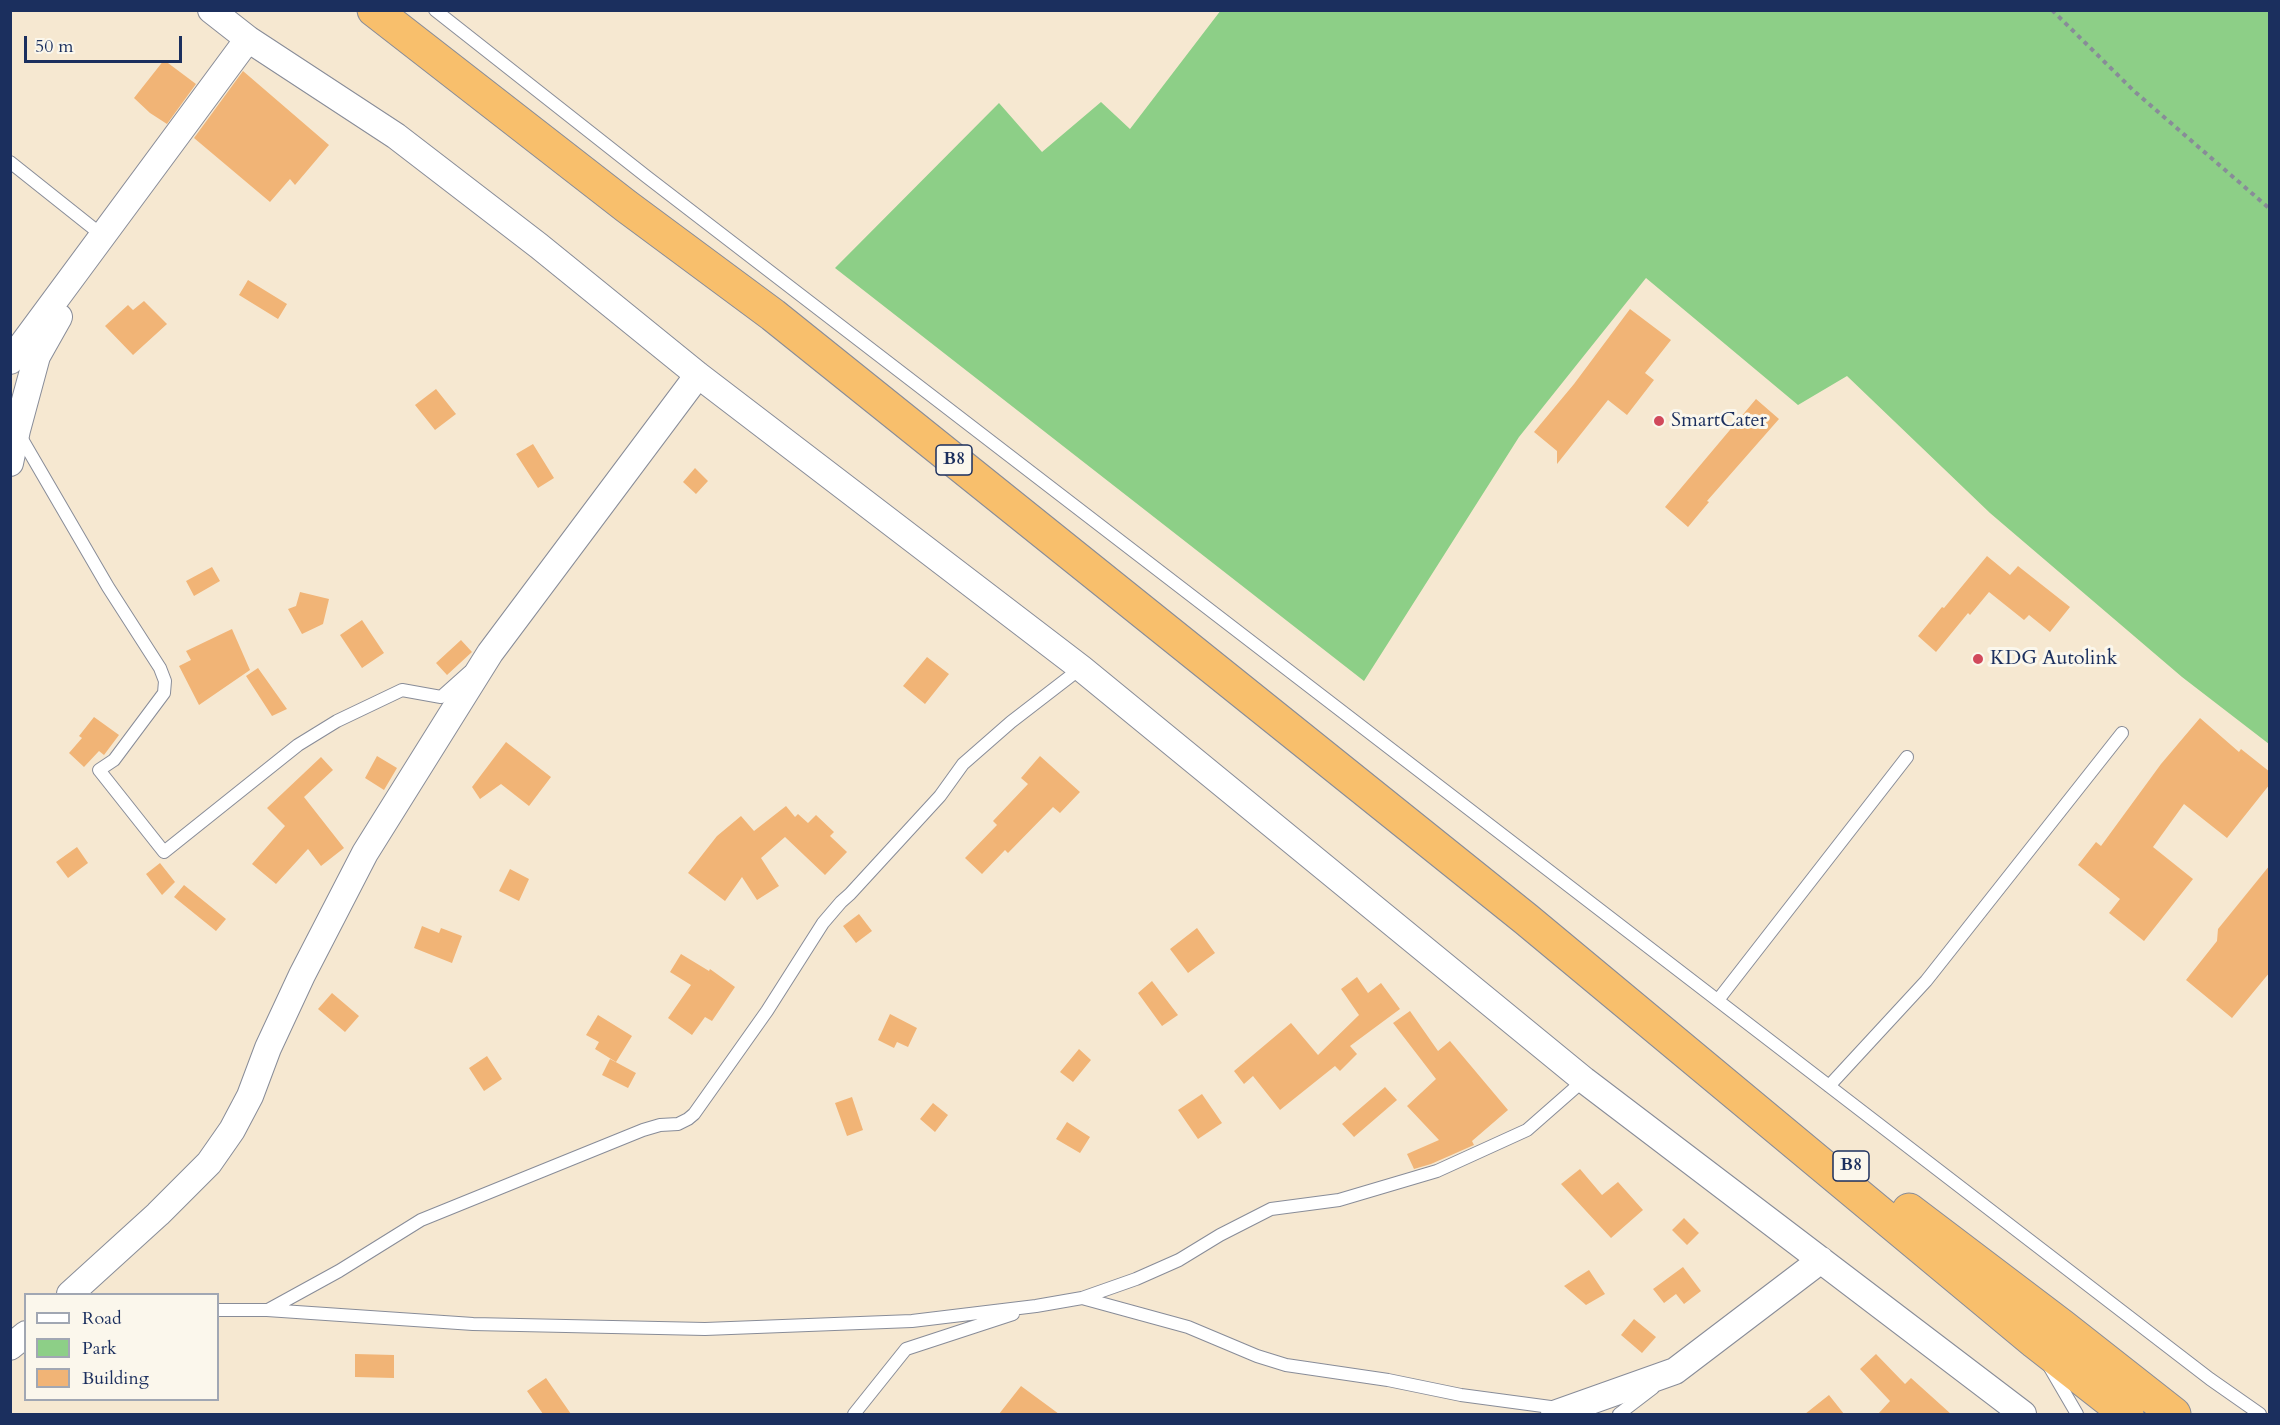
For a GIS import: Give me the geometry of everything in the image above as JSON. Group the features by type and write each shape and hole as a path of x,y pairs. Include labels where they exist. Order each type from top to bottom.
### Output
{"highway":[{"name":"B8","path":"374,10 626,206 773,315 1526,919 2036,1342 2127,1414"},
{"name":"B8","path":"1526,919 2062,1326 2174,1414"}],"street":[{"path":"211,10 248,39 396,136 539,246 698,375 1081,668 1272,827 1584,1080 2023,1414"},
{"path":"10,361 248,39"},
{"path":"10,463 38,356 62,313 84,259"},
{"path":"71,1293 158,1214 209,1163 232,1130 250,1096 268,1048 302,975 364,853 490,653 698,375"},
{"path":"1562,1412 1675,1371 1821,1260"},
{"path":"10,1347 24,1336"}],"lane":[{"path":"435,10 647,177 2201,1372 2260,1414"},
{"path":"10,162 103,236"},
{"path":"17,430 108,587 160,668 165,681 164,693 114,760 99,770 164,852 298,745 337,722 402,690 441,697 490,653"},
{"path":"267,1310 421,1220 643,1130 660,1125 678,1124 688,1119 694,1114 766,1011 823,923 840,902 940,796 963,764 1011,722 1081,668"},
{"path":"1829,1086 1926,981 2122,733"},
{"path":"1718,1000 1906,757"},
{"path":"219,1310 267,1310 473,1324 705,1329 912,1321 1036,1306 1082,1298 1136,1279 1179,1260 1220,1235 1271,1209 1339,1200 1437,1172 1527,1130 1584,1080"},
{"path":"1082,1298 1188,1327 1257,1356 1286,1365 1388,1380 1562,1412"},
{"path":"854,1414 906,1349 1036,1306"},
{"path":"2036,1342 2077,1414"},
{"path":"1619,1414 1675,1371"}],"path":[{"path":"2052,10 2134,91 2268,206"}],"green space":[{"path":"1221,10 2269,11 2269,744 2182,677 1990,513 1847,376 1798,405 1646,278 1519,437 1364,681 835,268 999,103 1042,152 1101,102 1130,129"}],"building":[{"path":"164,60 196,84 167,124 150,113 134,98"},
{"path":"243,71 329,145 295,185 290,179 270,202 194,138"},
{"path":"248,280 287,304 278,319 239,295"},
{"path":"144,301 167,324 133,355 105,326 128,305 133,310"},
{"path":"1630,309 1671,340 1645,373 1654,380 1627,415 1608,400 1557,464 1557,451 1534,432 1574,384"},
{"path":"436,389 456,414 435,430 415,405"},
{"path":"1756,399 1779,419 1707,501 1709,502 1688,527 1665,507"},
{"path":"533,444 554,478 538,488 516,454"},
{"path":"695,468 708,481 696,494 683,482"},
{"path":"1987,556 2010,575 2018,566 2070,607 2050,632 2029,615 2024,620 1989,592 1970,615 1968,613 1936,652 1918,636"},
{"path":"212,567 220,581 194,596 186,581"},
{"path":"300,592 329,599 323,624 302,634 288,609 296,606"},
{"path":"362,620 384,653 362,668 340,635"},
{"path":"232,629 250,670 199,705 179,666 191,660 186,651"},
{"path":"461,640 472,652 447,675 436,663"},
{"path":"927,657 949,674 925,704 903,686"},
{"path":"258,668 287,709 272,716 246,676"},
{"path":"94,717 119,735 104,755 99,751 84,767 69,753 82,738 79,736"},
{"path":"2200,718 2239,752 2241,749 2270,772 2270,784 2227,838 2184,804 2153,847 2193,879 2144,941 2109,913 2120,899 2078,865 2096,842 2101,846 2161,764"},
{"path":"506,742 551,777 529,806 501,784 480,799 472,787"},
{"path":"377,756 397,768 384,790 365,778"},
{"path":"1040,756 1080,792 1060,813 1053,807 1008,853 1005,850 982,874 965,858 997,825 993,821 1028,784 1021,778"},
{"path":"321,757 333,770 304,797 344,848 321,866 308,849 276,884 252,864 285,826 267,808"},
{"path":"786,806 795,817 798,814 808,823 816,815 834,832 830,836 847,852 825,875 785,837 761,858 779,886 757,900 742,877 725,901 688,873 717,836 741,816 754,831"},
{"path":"77,847 88,863 68,878 56,862"},
{"path":"160,863 175,882 162,895 146,874"},
{"path":"2270,865 2270,972 2232,1018 2186,980 2217,941 2218,929"},
{"path":"510,869 529,879 519,901 499,891"},
{"path":"184,885 226,919 216,931 174,897"},
{"path":"859,914 872,931 856,943 843,926"},
{"path":"422,926 439,933 441,928 462,936 452,963 414,948"},
{"path":"1197,928 1215,953 1188,973 1170,949"},
{"path":"681,954 709,971 710,969 735,987 712,1021 705,1017 692,1035 668,1018 691,985 670,972"},
{"path":"1357,977 1368,993 1381,983 1400,1009 1350,1046 1357,1054 1340,1071 1335,1066 1280,1110 1253,1076 1244,1084 1234,1071 1291,1023 1318,1055 1359,1015 1341,989"},
{"path":"1152,981 1178,1015 1162,1026 1138,993"},
{"path":"332,993 359,1016 345,1032 318,1009"},
{"path":"1410,1011 1438,1051 1450,1041 1508,1110 1472,1141 1474,1145 1414,1169 1407,1154 1439,1140 1407,1106 1436,1079 1393,1023"},
{"path":"890,1014 917,1028 908,1047 897,1042 894,1048 878,1040"},
{"path":"598,1015 632,1036 616,1062 595,1049 599,1042 586,1035"},
{"path":"1079,1049 1091,1060 1073,1082 1060,1072"},
{"path":"487,1056 502,1079 484,1091 469,1068"},
{"path":"610,1059 636,1073 628,1088 602,1075"},
{"path":"1385,1087 1397,1100 1354,1137 1342,1124"},
{"path":"1202,1094 1222,1123 1198,1139 1178,1110"},
{"path":"852,1097 863,1130 847,1136 835,1103"},
{"path":"933,1103 948,1115 935,1132 920,1119"},
{"path":"1067,1122 1090,1137 1080,1153 1056,1139"},
{"path":"1580,1169 1602,1195 1618,1182 1643,1210 1611,1238 1561,1184"},
{"path":"1684,1218 1699,1233 1687,1245 1672,1230"},
{"path":"1683,1267 1701,1291 1684,1304 1676,1294 1664,1303 1653,1289"},
{"path":"1589,1270 1605,1294 1586,1305 1564,1286"},
{"path":"1634,1319 1656,1337 1642,1353 1621,1335"},
{"path":"355,1354 394,1355 394,1378 355,1377"},
{"path":"1876,1354 1905,1384 1911,1378 1951,1414 1878,1414 1890,1401 1860,1369"},
{"path":"546,1378 571,1414 543,1414 527,1391"},
{"path":"1021,1386 1059,1414 999,1414"},
{"path":"1829,1395 1844,1414 1805,1414"}],"place":[{"name":"SmartCater","path":"1659,421"},
{"name":"KDG Autolink","path":"1978,659"}]}
